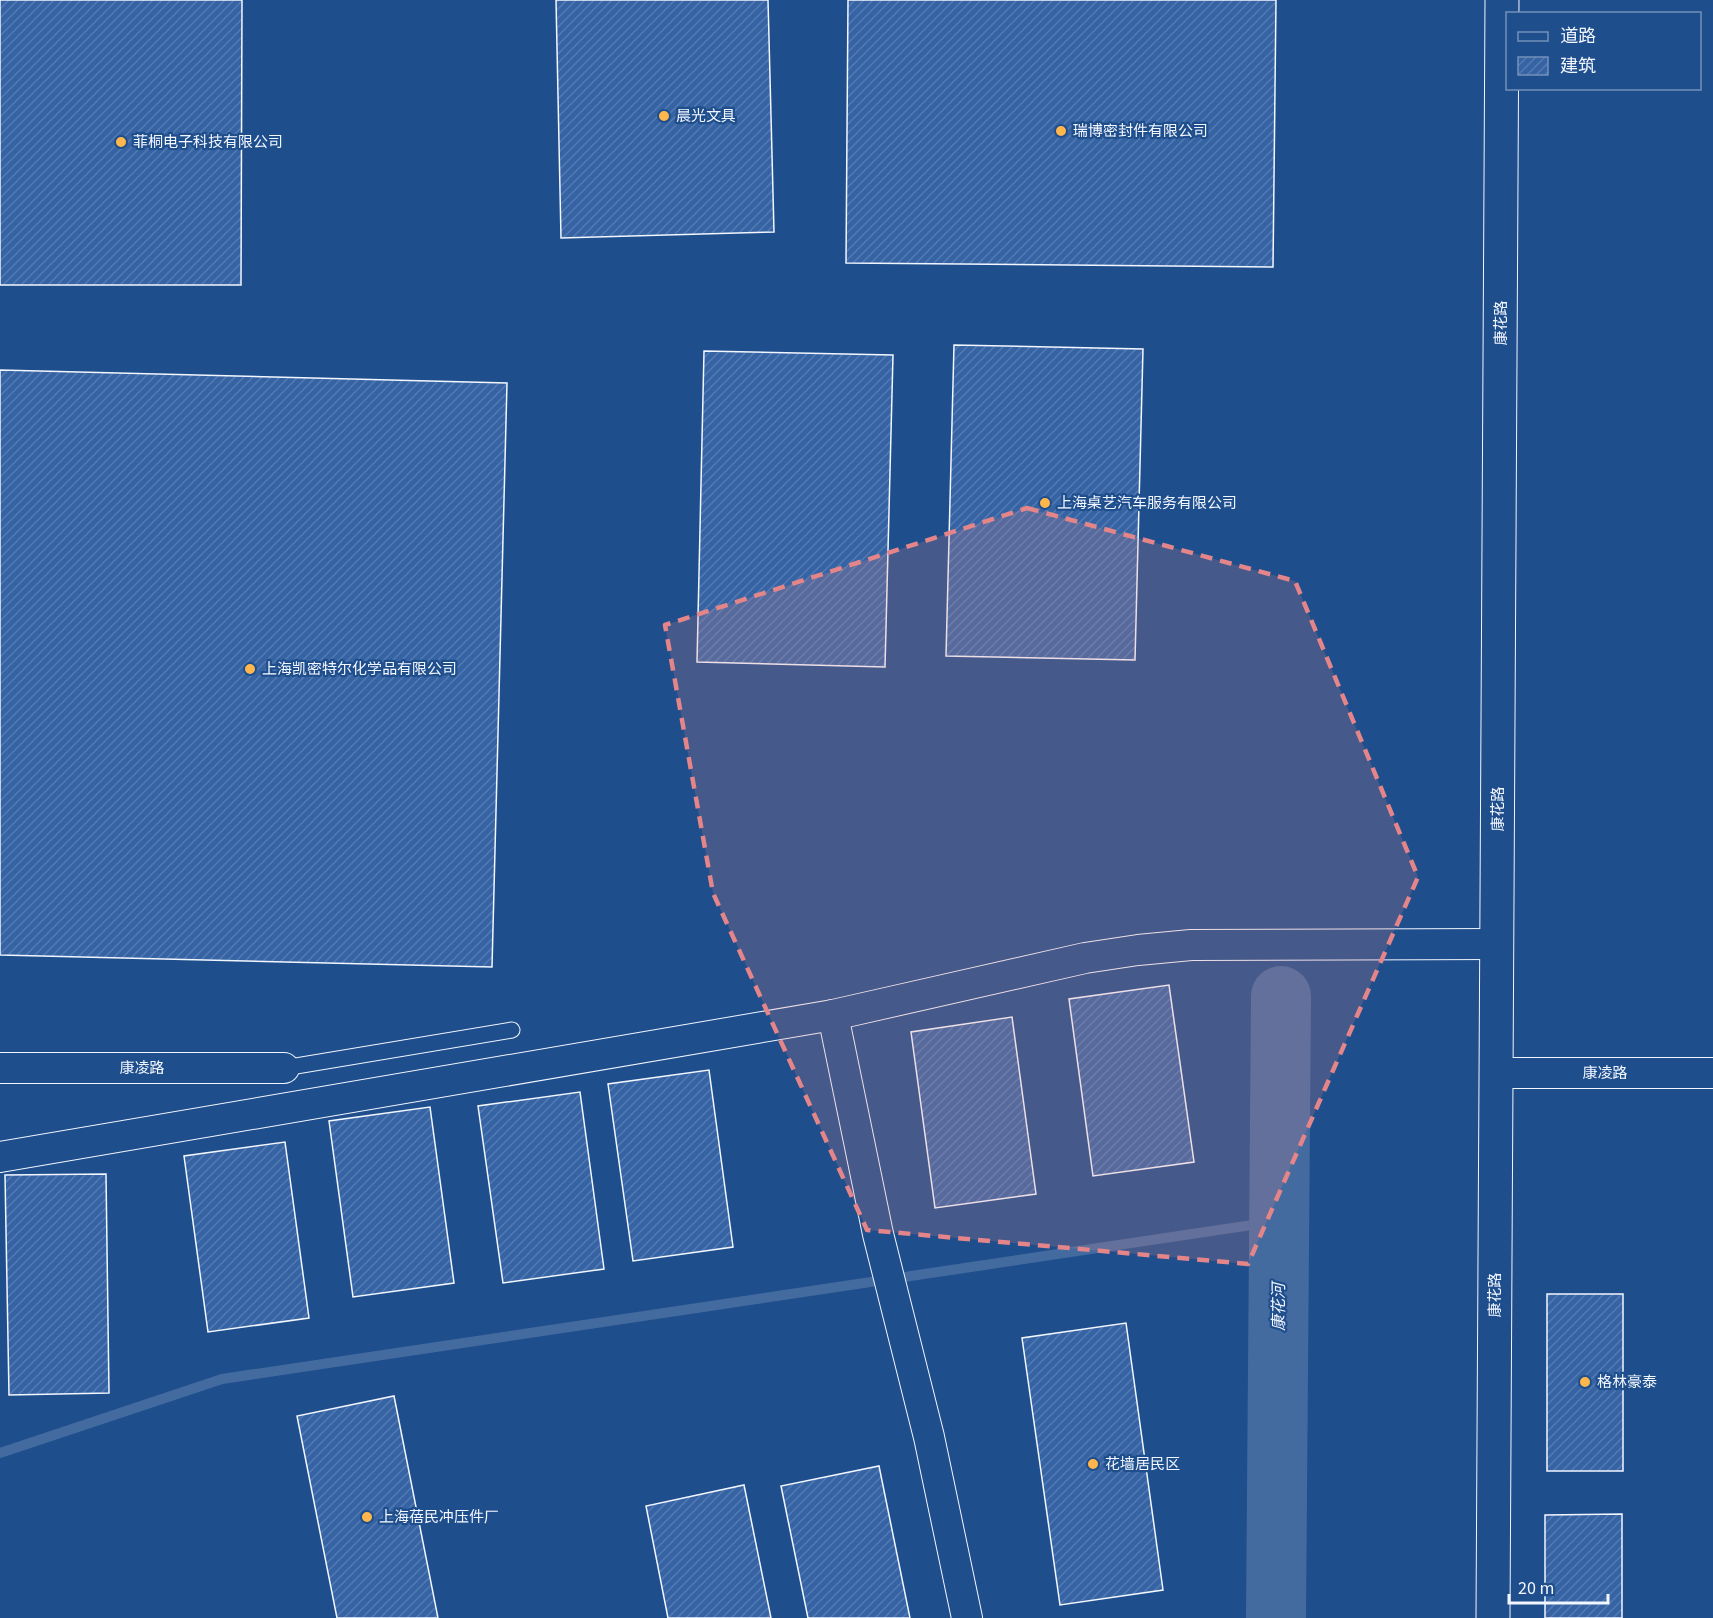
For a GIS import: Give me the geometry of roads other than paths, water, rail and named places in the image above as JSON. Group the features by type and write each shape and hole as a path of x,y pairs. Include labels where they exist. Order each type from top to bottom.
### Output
{"street":[{"name":"康花路","path":"1493,1618 1502,0"},
{"path":"0,1157 833,1015 1085,958 1138,950 1191,945 1498,944"},
{"path":"833,1015 878,1234 930,1437 967,1618"},
{"name":"康凌路","path":"0,1068 284,1068"},
{"name":"康凌路","path":"1497,1073 1713,1073"}],"lane":[{"path":"284,1068 512,1030"}],"waterway":[{"name":"康花河","path":"1276,1618 1281,996"},
{"path":"0,1453 222,1379 1279,1221"}],"place":[{"name":"晨光文具","path":"664,116"},
{"name":"瑞博密封件有限公司","path":"1061,131"},
{"name":"菲桐电子科技有限公司","path":"121,142"},
{"name":"上海桌艺汽车服务有限公司","path":"1045,503"},
{"name":"上海凯密特尔化学品有限公司","path":"250,669"},
{"name":"格林豪泰","path":"1585,1382"},
{"name":"花墙居民区","path":"1093,1464"},
{"name":"上海蓓民冲压件厂","path":"367,1517"}]}
